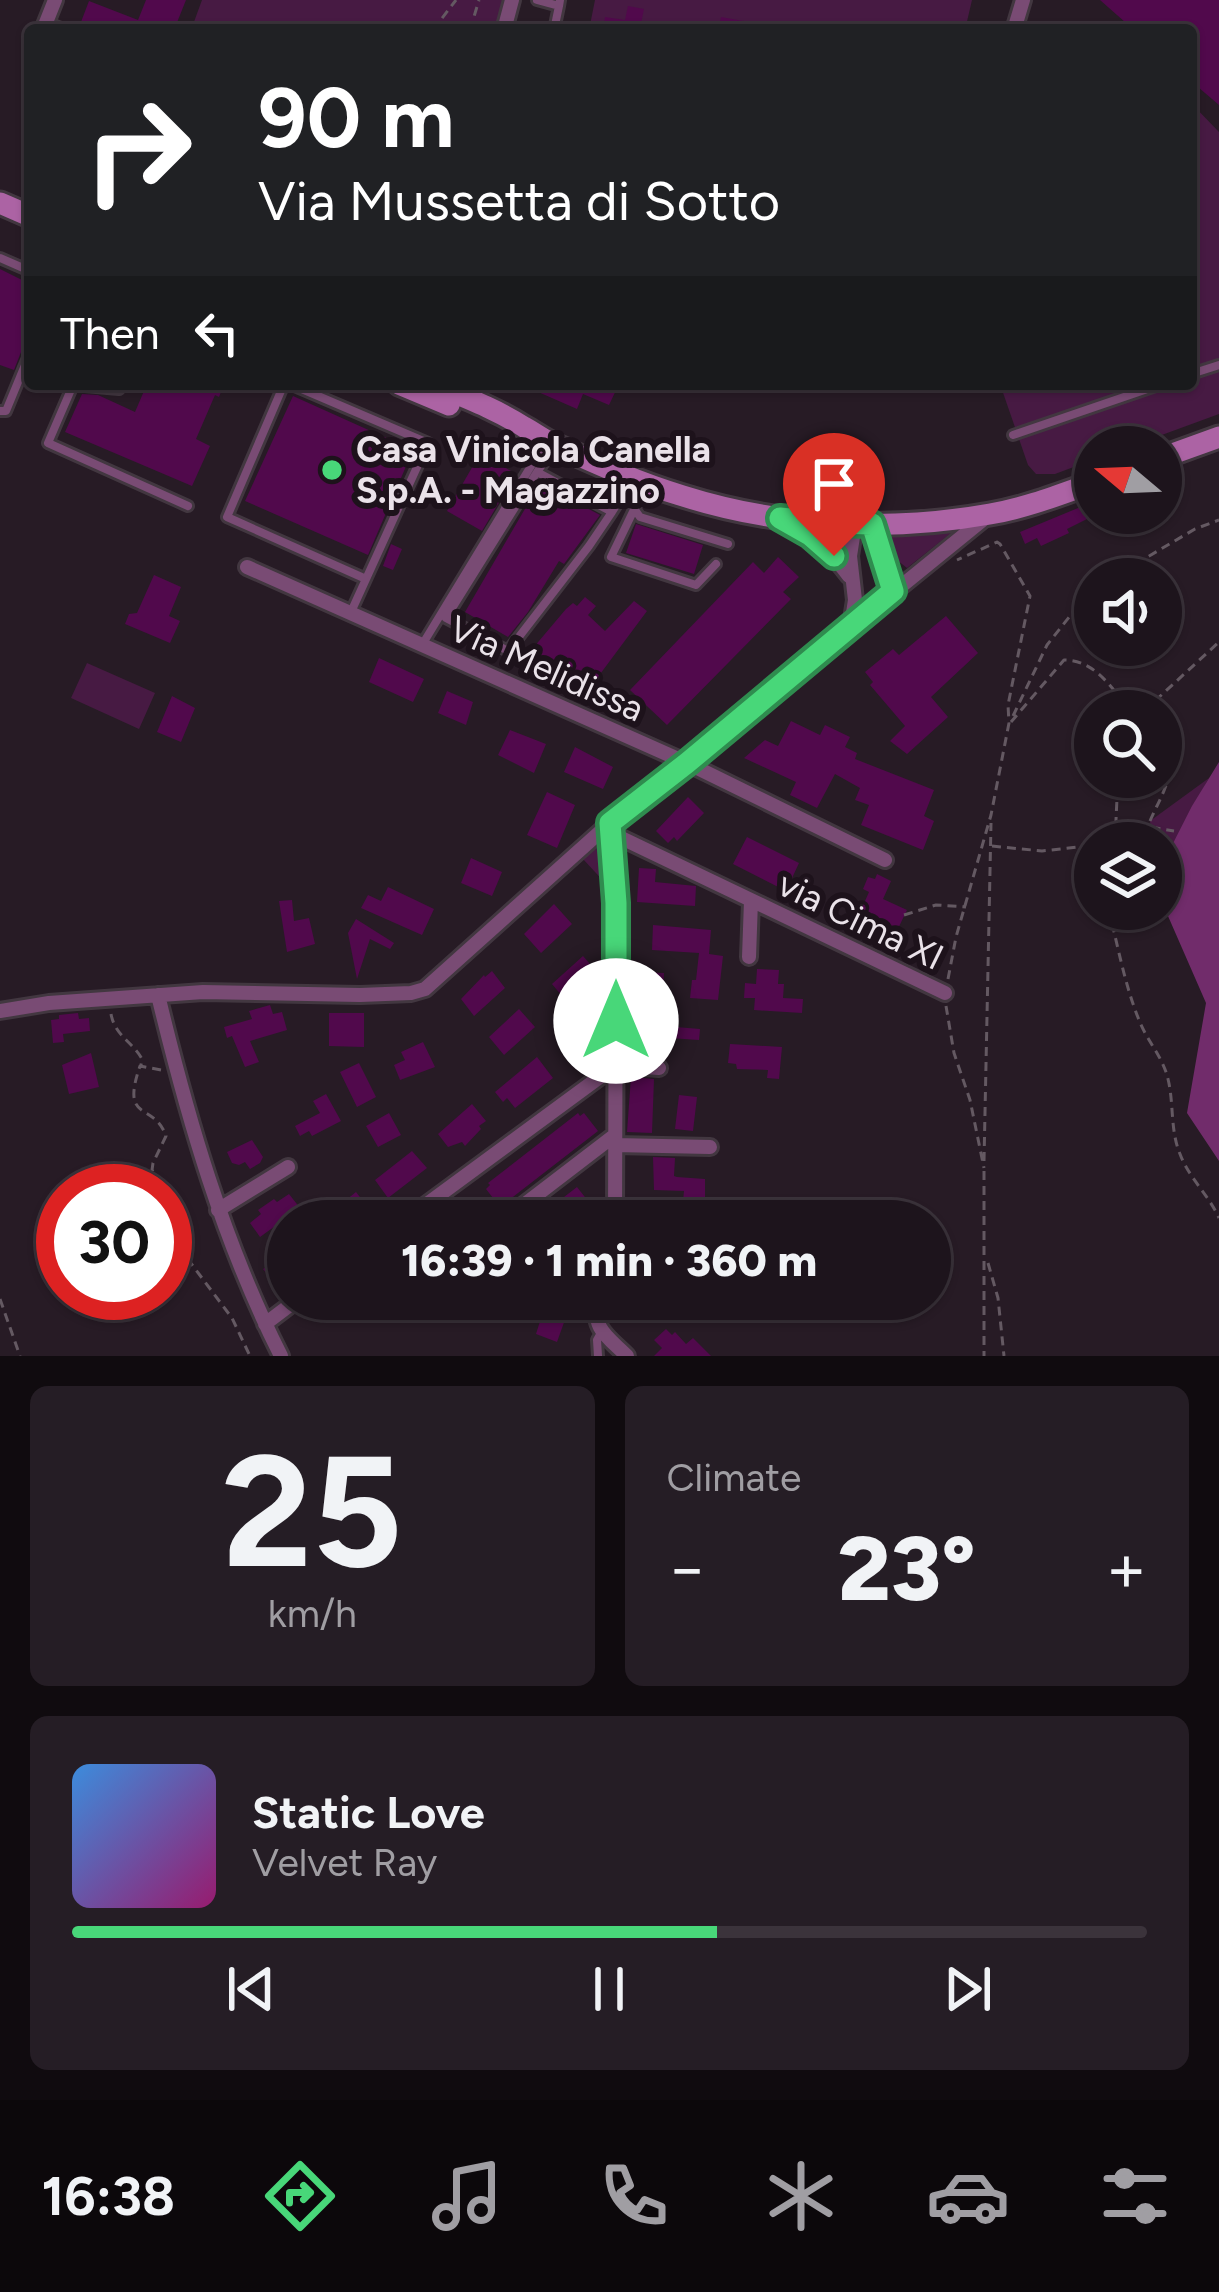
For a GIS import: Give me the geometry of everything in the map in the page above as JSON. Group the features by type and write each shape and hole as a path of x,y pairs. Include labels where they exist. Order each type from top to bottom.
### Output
{"main road":[{"path":"413,390 640,481 704,502 780,518 864,524 928,522 988,515 1074,489"},
{"path":"448,390 547,442"},
{"path":"1182,450 1219,437"}],"street":[{"path":"459,390 478,403"},
{"path":"0,1011 203,992 377,994 425,989 792,674 988,515"},
{"path":"780,518 810,535 851,578"},
{"path":"864,524 893,591"},
{"path":"851,626 855,600 850,556 864,524"},
{"name":"Via Melidissa","path":"247,567 687,763 885,860"},
{"path":"612,829 615,1200"},
{"name":"via Cima XI","path":"612,829 945,993"},
{"name":"via Cima XI","path":"749,957 751,901"},
{"path":"158,995 218,1210 281,1356"},
{"path":"433,1200 616,1065 659,1068"},
{"path":"532,1200 615,1140 710,1147"},
{"path":"218,1210 288,1167"},
{"path":"265,1324 270,1320"},
{"path":"595,1320 627,1356"}],"lane":[{"path":"537,0 559,3"},
{"path":"0,410 6,411 24,368"},
{"path":"71,390 48,442 188,506"},
{"path":"284,390 227,517 366,579"},
{"path":"301,390 428,443 350,613"},
{"path":"1013,435 1144,390"},
{"path":"547,442 537,472 446,619 508,651 640,481"},
{"path":"422,645 547,442"},
{"path":"537,472 612,512"},
{"path":"640,481 635,509 610,557 696,585 716,564"},
{"path":"635,509 640,517 728,544"},
{"path":"781,662 792,674"},
{"path":"598,1356 602,1331"}],"path":[{"path":"437,24 456,0"},
{"path":"1146,558 1219,520"},
{"path":"946,565 997,542 1027,586 1030,596 1008,706 1010,723"},
{"path":"984,1168 970,1100 954,1053 945,993 1010,723 1047,645 1074,611"},
{"path":"1167,690 1219,643"},
{"path":"1010,723 1064,660 1082,660 1113,690"},
{"path":"1150,820 1159,798"},
{"path":"984,1356 991,815"},
{"path":"991,845 1042,850 1074,847"},
{"path":"904,915 936,904 966,907"},
{"path":"1114,930 1134,1010 1170,1083 1178,1150 1219,1218"},
{"path":"108,999 113,1027 142,1059 133,1096 137,1108 163,1126 166,1136 152,1170 171,1194 184,1255 232,1318 250,1356"},
{"path":"140,1066 176,1069"},
{"path":"986,1256 998,1298 1004,1356"},
{"path":"0,1299 20,1356"}],"shaded area":[{"path":"202,0 503,0 497,24 193,24"},
{"path":"595,0 972,0 966,24 590,24"},
{"path":"1197,109 1219,132 1219,414 1182,428 1074,426 1074,467 1036,474 1028,465 1002,390 1197,390"},
{"path":"955,530 907,568 897,560 886,535"},
{"path":"87,663 155,693 139,729 71,698"},
{"path":"1219,762 1219,1161 1187,1113 1206,1003 1174,930 1182,930 1182,826"},
{"path":"1209,778 1182,828 1182,822 1150,822 1150,821"},
{"path":"597,847 605,849 608,886 583,859"}],"building":[{"path":"146,0 186,0 176,24 81,22 89,1 138,20"},
{"path":"1100,0 1219,0 1219,105 1197,86 1197,24 1127,24"},
{"path":"628,6 644,9 641,23 646,24 604,24 605,17 625,20"},
{"path":"721,17 760,24 719,24"},
{"path":"0,269 24,281 24,344 14,370 0,365"},
{"path":"144,390 222,390 219,397 215,395 196,439 210,446 192,486 65,432 82,394 98,395 135,412"},
{"path":"534,390 616,390 609,405 583,394 577,409"},
{"name":"Casa Vinicola Canella S.p.A. - Magazzino","path":"293,396 413,450 368,555 245,501"},
{"path":"814,451 822,468 806,476 797,457"},
{"path":"484,455 516,474 482,531 447,511"},
{"path":"540,483 600,515 564,564 559,561 508,637 465,612"},
{"path":"1074,510 1069,533 1041,546 1037,538 1025,544 1020,532"},
{"path":"636,524 703,545 694,574 626,553"},
{"path":"391,544 402,549 393,570 383,566"},
{"path":"778,557 799,577 783,592 791,599 667,725 630,690 753,562 764,573"},
{"path":"154,575 181,587 169,616 180,621 170,643 125,624 129,614 137,613"},
{"path":"585,597 596,606 588,615 605,631 634,601 647,611 589,689 566,670 554,684 546,676 549,671 528,654 566,609"},
{"path":"946,616 978,653 931,697 948,717 907,754 890,741 905,726 870,685 873,682 865,672 893,649 899,655"},
{"path":"379,658 424,679 413,702 369,682"},
{"path":"447,691 473,702 466,725 438,713"},
{"path":"172,696 195,708 181,742 157,732"},
{"path":"791,721 820,735 825,725 850,737 845,747 857,753 855,759 934,790 924,816 934,821 923,850 861,825 869,805 855,800 860,788 835,774 817,808 790,795 796,782 744,758 765,740 778,746"},
{"path":"510,730 546,744 534,773 498,755"},
{"path":"575,747 613,767 603,789 564,772"},
{"path":"547,792 575,805 557,848 527,835"},
{"path":"688,797 704,813 677,841 674,837 668,843 656,831"},
{"path":"747,837 799,863 786,891 733,864"},
{"path":"471,858 502,872 492,896 461,883"},
{"path":"639,868 656,869 655,882 696,886 695,906 637,902"},
{"path":"877,874 891,881 883,899 907,910 891,943 854,926 869,892 863,889 868,877 875,879"},
{"path":"388,887 434,909 422,935 361,908 368,895 381,901"},
{"path":"292,900 294,921 309,918 315,944 287,952 279,901"},
{"path":"554,904 572,924 541,953 524,934"},
{"path":"356,919 394,943 390,949 370,939 357,979 348,933"},
{"path":"653,925 711,930 709,954 723,956 718,1000 690,998 699,953 652,950"},
{"path":"583,956 599,974 595,978 599,983 592,990 578,989 567,1002 552,984"},
{"path":"757,969 779,970 783,998 803,999 802,1013 754,1010 755,998 744,998 745,983 756,984"},
{"path":"492,971 505,988 474,1016 461,999"},
{"path":"639,972 664,973 663,995 638,993"},
{"path":"270,1005 273,1014 282,1012 287,1030 250,1041 259,1062 245,1067 224,1027 252,1019 249,1011"},
{"path":"519,1009 535,1027 504,1055 489,1037"},
{"path":"78,1013 79,1019 89,1018 90,1031 63,1034 64,1042 53,1043 51,1020"},
{"path":"329,1013 364,1013 364,1047 329,1046"},
{"path":"640,1014 664,1016 664,1026 700,1029 699,1040 654,1037 652,1056 631,1055"},
{"path":"423,1042 435,1067 400,1080 394,1065 405,1060 401,1052"},
{"path":"730,1044 782,1047 779,1079 767,1078 768,1070 737,1069 736,1064 728,1063"},
{"path":"91,1053 99,1087 69,1094 62,1065"},
{"path":"537,1057 553,1078 515,1108 507,1098 503,1102 495,1092"},
{"path":"359,1063 376,1097 357,1107 340,1072"},
{"path":"631,1077 654,1079 652,1133 627,1132"},
{"path":"326,1094 341,1121 312,1136 309,1131 300,1136 295,1126 320,1113 313,1101"},
{"path":"679,1095 697,1097 693,1131 675,1129"},
{"path":"472,1104 486,1121 465,1146 462,1142 448,1147 438,1134"},
{"path":"389,1113 401,1135 378,1147 366,1126"},
{"path":"578,1113 584,1113 598,1131 509,1200 495,1200 486,1189"},
{"path":"252,1140 263,1157 260,1163 250,1169 245,1162 232,1163 227,1152"},
{"path":"412,1151 427,1168 388,1198 375,1180"},
{"path":"653,1157 675,1158 674,1176 705,1179 705,1200 683,1200 684,1191 654,1190"},
{"path":"577,1187 587,1200 560,1200"},
{"path":"267,1204 267,1232 260,1237 250,1223 261,1214 258,1210"},
{"path":"540,1320 565,1320 557,1342 536,1334"},
{"path":"666,1329 686,1344 693,1338 711,1356 654,1356 662,1348 654,1340"}],"place":[{"name":"Casa Vinicola Canella S.p.A. - Magazzino","path":"332,470"}],"route":[{"path":"616,1021 610,823 893,591 872,524 780,518 834,556"}]}
